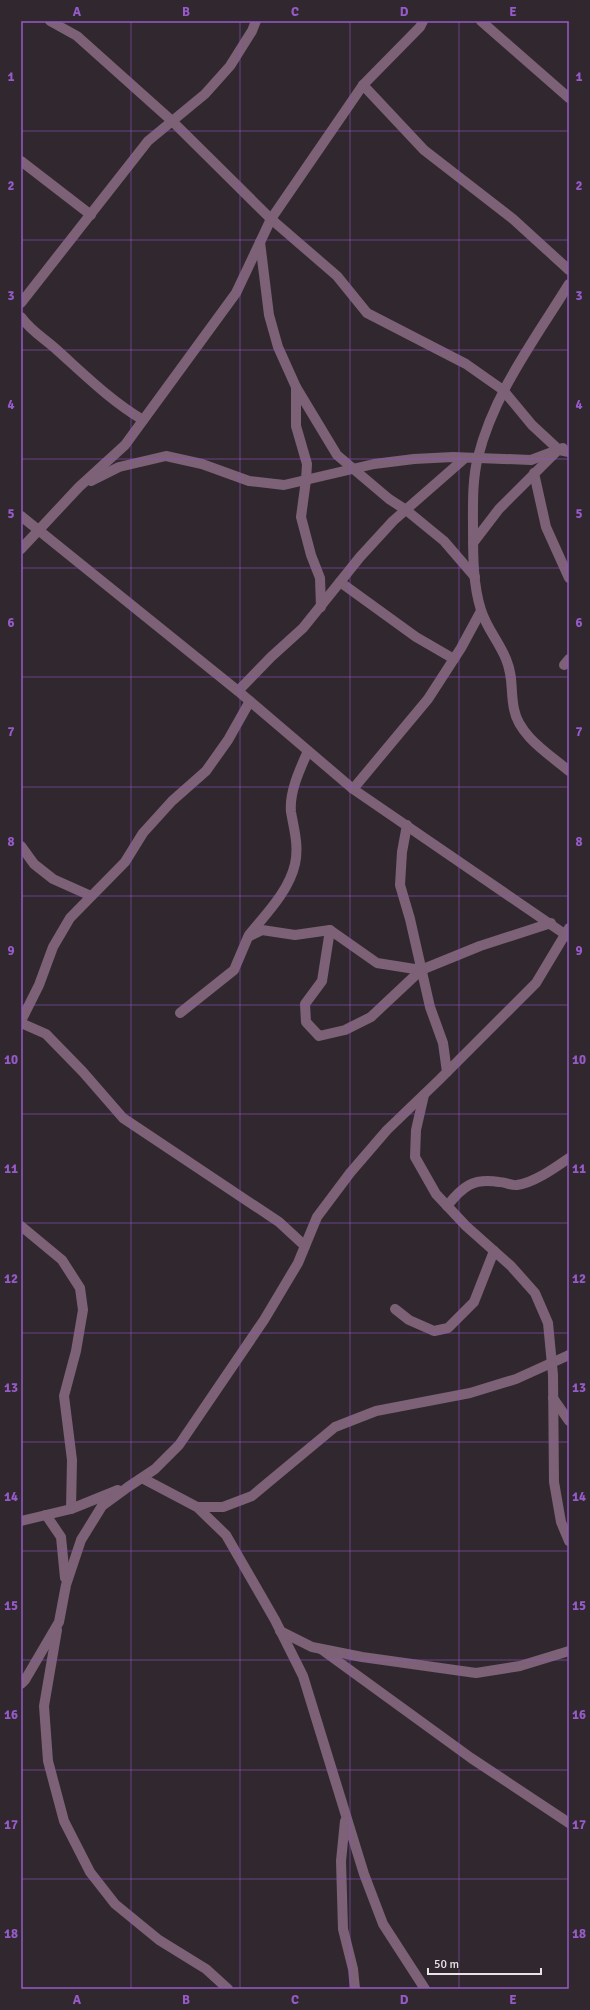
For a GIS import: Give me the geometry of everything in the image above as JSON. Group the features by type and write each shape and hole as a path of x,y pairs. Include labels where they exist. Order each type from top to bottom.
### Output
{"street":[{"path":"50,21 77,36 172,121 271,219 337,276 367,313 466,364 503,390 532,425 566,449"},
{"path":"21,303 148,141 205,94 230,66 252,31 256,21"},
{"path":"21,549 79,487 125,445 236,293 271,219 363,85 420,27 423,21"},
{"path":"482,21 569,98"},
{"path":"363,85 424,150 513,219 569,270"},
{"path":"21,161 91,215"},
{"path":"260,242 268,315 278,347 296,387 337,455 351,469 389,499 406,510 444,541 475,577"},
{"path":"569,284 503,390 477,458 473,500 475,577 481,611 502,648 512,673 514,710 527,736 569,771"},
{"path":"21,317 30,329 56,349 118,405 143,420"},
{"path":"296,387 296,426 307,464 301,517 311,555 320,578 321,606"},
{"path":"79,487 119,467 166,456 202,464 249,481 284,485 374,464 414,459 477,458 531,460 566,449"},
{"path":"473,542 499,509 534,473 566,449"},
{"path":"238,691 271,657 303,628 360,557 393,521 465,458"},
{"path":"534,473 546,527 569,578"},
{"path":"21,516 238,691 353,789 568,933 536,982 424,1095 387,1130 350,1173 317,1217 298,1263 268,1313 179,1445 155,1469 102,1506 81,1540 66,1585 44,1706 48,1761 64,1821 90,1872 115,1904 159,1940 206,1969 228,1989"},
{"path":"340,582 416,637 454,659"},
{"path":"353,789 428,698 454,659 481,611"},
{"path":"250,701 228,740 206,771 172,801 143,833 125,862 70,918 53,947 39,985 21,1022 46,1034 83,1072 123,1118 279,1222 305,1246"},
{"path":"180,1013 234,970 248,937 286,887 295,863 296,835 291,810 296,776 308,751"},
{"path":"407,825 402,852 400,885 410,919 430,1007 444,1043 447,1072"},
{"path":"21,846 34,864 53,879 92,896"},
{"path":"330,930 322,982 305,1004 306,1022 319,1036 345,1030 370,1017 421,970 480,946 551,923"},
{"path":"248,937 262,930 295,935 330,930 377,963 421,970"},
{"path":"424,1095 416,1130 415,1157 436,1194 466,1226 511,1266 535,1293 548,1323 552,1363 554,1482 561,1522 569,1540"},
{"path":"447,1206 456,1195 470,1184 483,1180 517,1185 544,1174 569,1158"},
{"path":"21,1226 62,1260 80,1288 83,1310 76,1351 64,1396 72,1460 71,1508"},
{"path":"395,1309 409,1320 434,1331 448,1328 474,1302 494,1251"},
{"path":"197,1506 223,1507 252,1496 335,1427 376,1411 470,1393 516,1379 569,1355"},
{"path":"553,1398 569,1421"},
{"path":"142,1478 197,1506 226,1535 280,1631 303,1676 364,1874 383,1924 425,1989"},
{"path":"21,1521 71,1508 128,1487"},
{"path":"46,1515 62,1537 66,1585"},
{"path":"21,1684 59,1622"},
{"path":"280,1631 312,1647 321,1649 362,1657 476,1672 520,1666 569,1651"},
{"path":"321,1649 471,1758 569,1823"},
{"path":"346,1816 340,1861 343,1929 354,1969 354,1988"}]}
